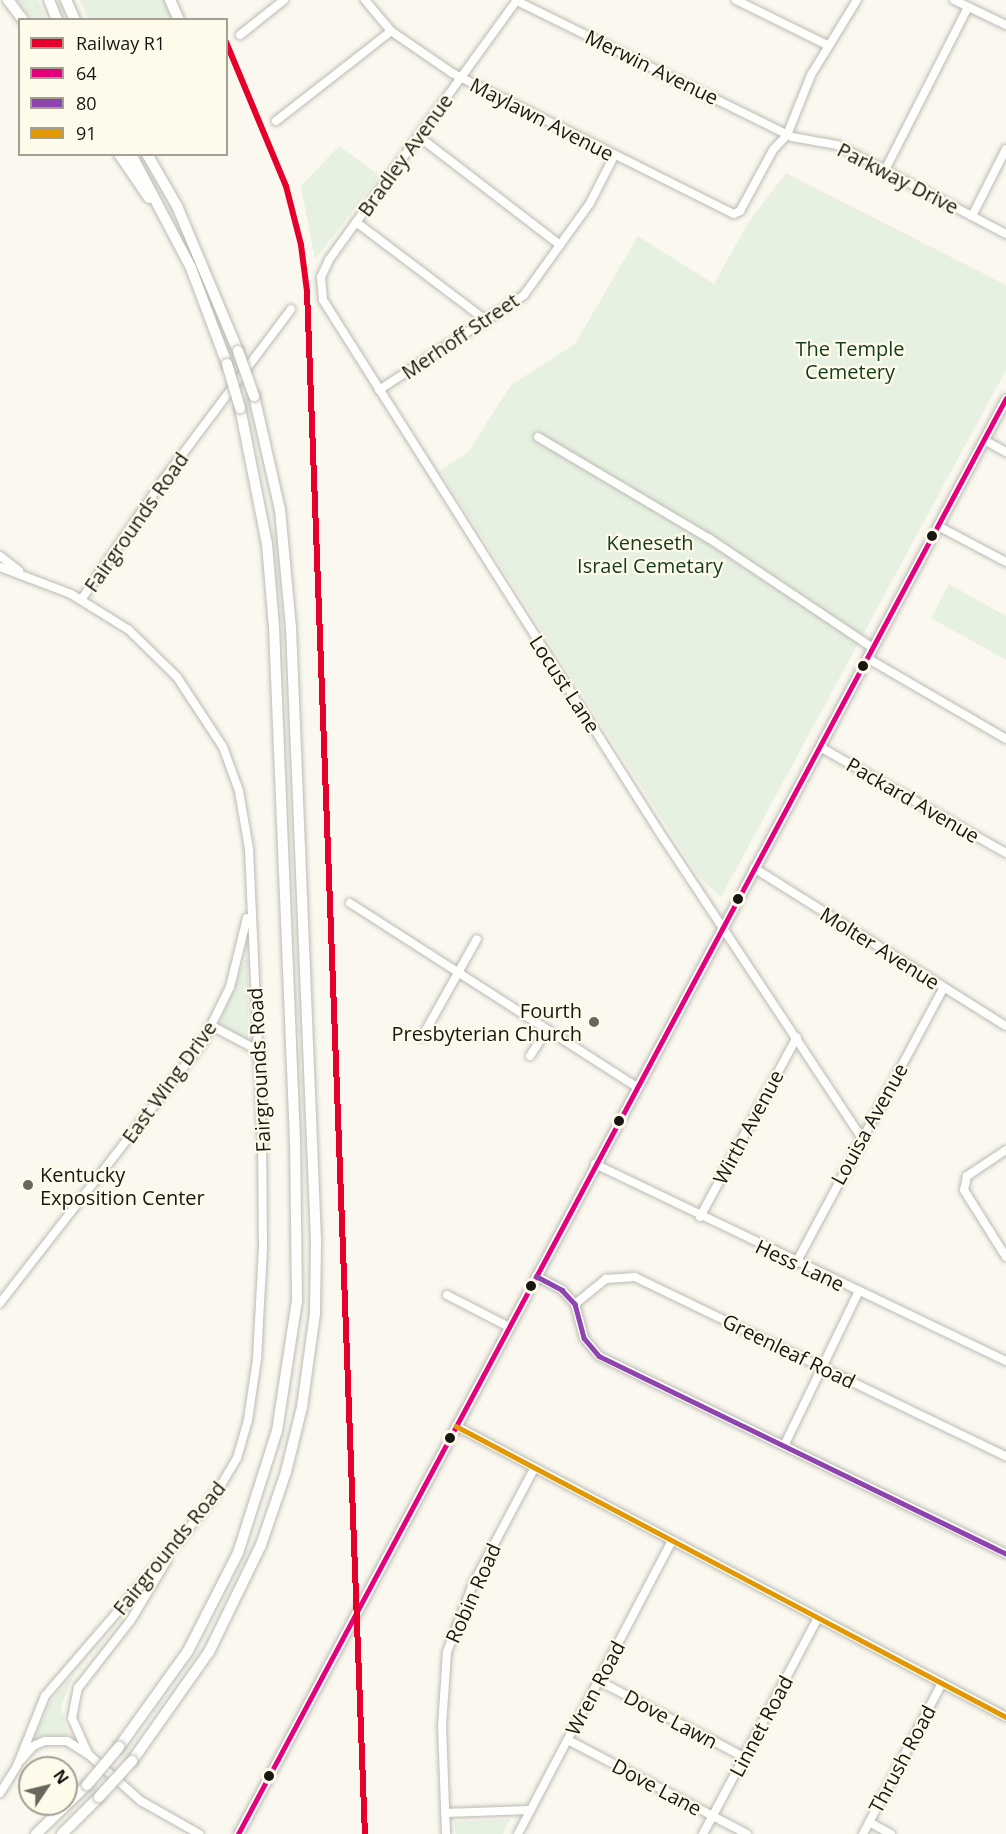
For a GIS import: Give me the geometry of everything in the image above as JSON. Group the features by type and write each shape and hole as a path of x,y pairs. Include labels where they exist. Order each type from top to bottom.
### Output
{"highway":[{"path":"6,0 20,16"},
{"path":"49,0 56,18"},
{"path":"66,0 74,18"},
{"path":"170,0 178,18"},
{"path":"120,156 165,216"},
{"path":"36,1834 87,1785 119,1747 188,1651 238,1553 277,1431 297,1301 296,1152 274,627 267,544 240,408 227,364 203,295 165,216 132,156"},
{"path":"62,1834 132,1761 209,1652 261,1545 286,1472 302,1407 315,1313 316,1240 291,628 280,510 254,396 238,351 177,206 148,156"}],"main road":[{"path":"238,1834 1006,398"}],"street":[{"path":"240,35 284,0"},
{"name":"Maylawn Avenue","path":"365,0 391,31 460,78 614,156 736,214 773,150 787,135"},
{"path":"736,0 827,45"},
{"path":"787,135 794,111 827,45 857,0"},
{"path":"954,0 1006,25"},
{"name":"Bradley Avenue","path":"356,222 517,1"},
{"name":"Merwin Avenue","path":"517,1 787,135"},
{"path":"885,170 968,8"},
{"path":"276,121 391,31"},
{"name":"Parkway Drive","path":"787,135 808,142 837,145 1006,234"},
{"path":"418,136 560,245"},
{"path":"972,216 1006,149"},
{"name":"Merhoff Street","path":"378,390 524,295 590,203 614,156"},
{"path":"356,222 487,321"},
{"name":"Locust Lane","path":"356,222 324,268 320,285 328,311 861,1137"},
{"name":"Fairgrounds Road","path":"0,1793 17,1766 45,1696 181,1538 215,1495 237,1458 251,1401 260,1331 263,1248 259,1051 249,897 249,849 239,791 224,747 177,677 149,647 81,600 164,478 291,309"},
{"path":"538,437 710,539 873,648"},
{"path":"984,440 1006,452"},
{"path":"938,526 1006,562"},
{"path":"0,556 30,578"},
{"path":"0,567 81,600"},
{"path":"867,658 1006,739"},
{"name":"Packard Avenue","path":"820,747 1006,853"},
{"name":"Molter Avenue","path":"754,868 1006,1026"},
{"name":"East Wing Drive","path":"0,1303 212,1026 238,963 249,897"},
{"path":"350,903 637,1087"},
{"path":"422,1038 477,939"},
{"name":"Louisa Avenue","path":"796,1263 861,1137 944,987"},
{"path":"212,1026 259,1051"},
{"path":"530,1056 546,1030"},
{"name":"Wirth Avenue","path":"700,1217 797,1037"},
{"path":"1006,1150 973,1171 964,1183 966,1196 1006,1257"},
{"name":"Hess Lane","path":"595,1164 858,1293 1005,1357"},
{"path":"536,1276 562,1290 575,1304 584,1338 599,1356 1006,1554"},
{"name":"Greenleaf Road","path":"575,1304 606,1279 635,1277 1006,1456"},
{"path":"784,1446 858,1293"},
{"path":"447,1295 509,1327"},
{"path":"456,1426 1006,1717"},
{"name":"Robin Road","path":"446,1834 443,1689 450,1639 473,1584 534,1469"},
{"path":"88,1754 72,1718 78,1688 131,1620 181,1538"},
{"name":"Wren Road","path":"518,1834 672,1541"},
{"name":"Linnet Road","path":"703,1834 818,1618"},
{"name":"Dove Lawn","path":"599,1681 744,1757"},
{"name":"Thrush Road","path":"863,1834 942,1683"},
{"name":"Dove Lane","path":"568,1740 747,1834"},
{"path":"17,1766 33,1746 45,1741 66,1741 88,1754 141,1802 199,1834"},
{"path":"445,1813 530,1810"},
{"path":"869,1822 891,1834"}],"green space":[{"path":"16,0 38,0 46,18 31,18"},
{"path":"80,0 166,0 175,18 88,18"},
{"path":"339,146 380,176 315,259 301,186"},
{"path":"786,173 1006,285 1006,370 721,897 699,877 440,471 468,452 511,385 575,344 638,236 714,284 748,223"},
{"path":"949,584 1006,616 1006,660 931,618"},
{"path":"245,959 248,959 248,1042 225,1029 220,1022"},
{"path":"74,1674 61,1706 68,1735 45,1735 33,1741 51,1701"},
{"path":"510,1819 503,1834 456,1834 454,1822"}],"rail line":[{"name":"R1","path":"228,47 286,186 301,245 307,291 365,1834"}],"transit line":[{"name":"64","path":"238,1834 1006,398"},
{"name":"80","path":"536,1276 562,1290 575,1304 584,1338 599,1356 1006,1554"},
{"name":"91","path":"456,1426 1006,1717"}],"place":[{"name":"Fourth Presbyterian Church","path":"594,1022"},
{"name":"Kentucky Exposition Center","path":"28,1185"}],"park label":[{"name":"The Temple Cemetery","path":"850,360"},
{"name":"Keneseth Israel Cemetary","path":"650,554"}]}
